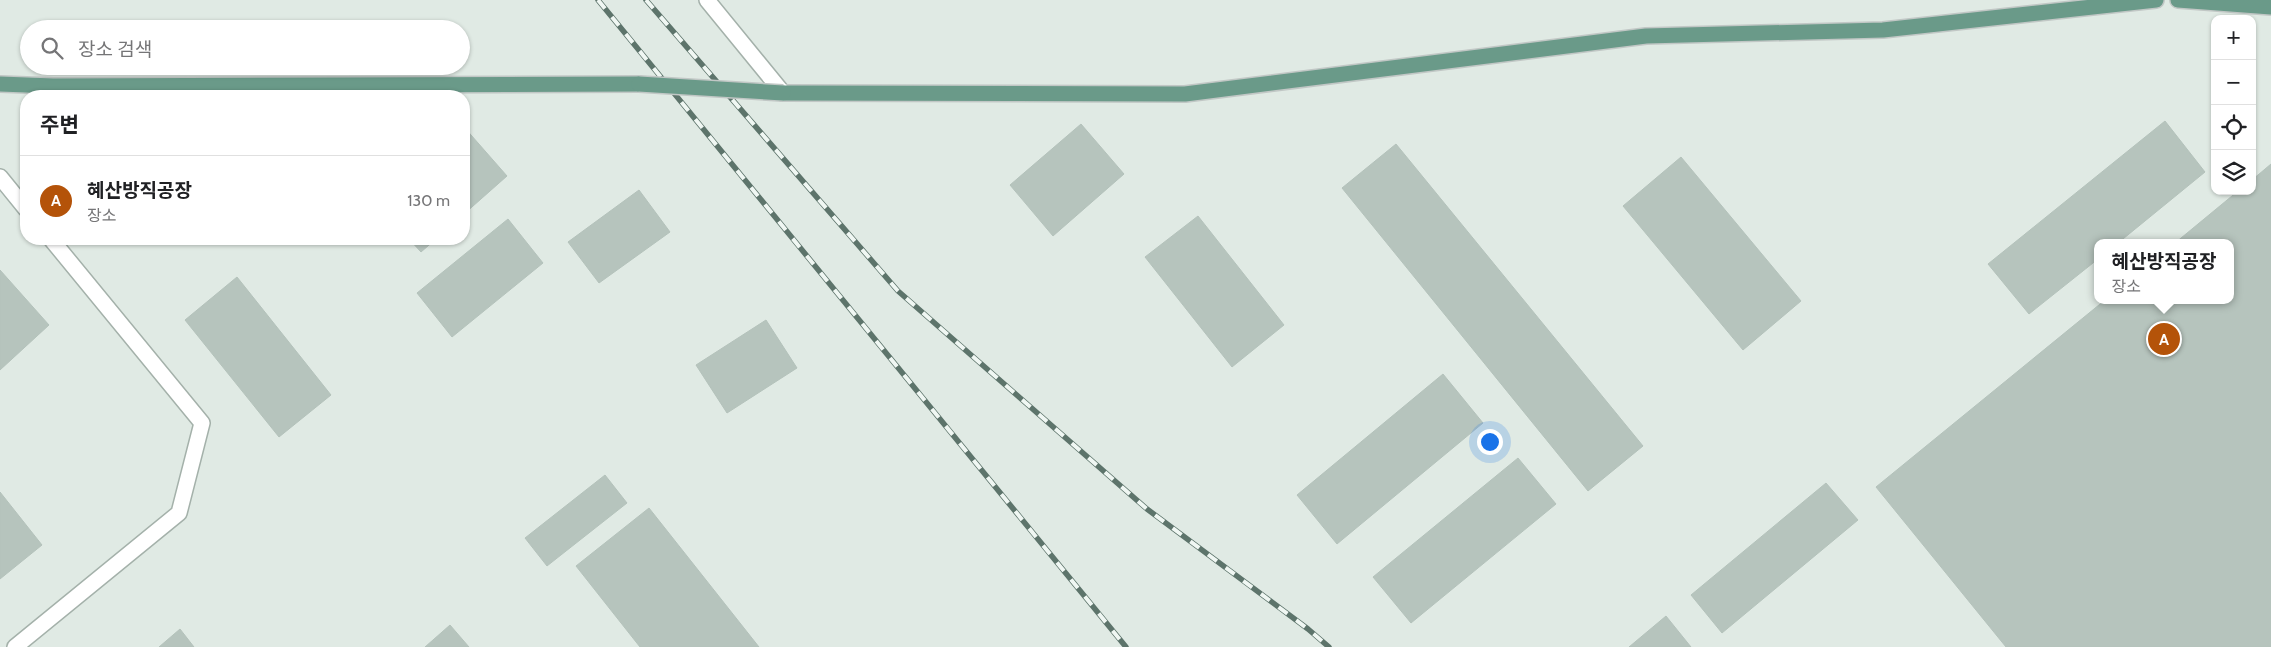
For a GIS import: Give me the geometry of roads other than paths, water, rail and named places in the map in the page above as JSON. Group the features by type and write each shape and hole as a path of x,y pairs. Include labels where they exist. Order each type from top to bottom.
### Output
{"main road":[{"path":"0,84 52,86 639,84 783,93 1185,94 1646,36 1884,30 2156,0"},
{"path":"2178,0 2271,7"}],"street":[{"path":"707,0 783,93"},
{"path":"0,177 20,202"},
{"path":"15,647 179,513 202,423 56,245"}],"railway":[{"path":"598,0 1126,647"},
{"path":"646,0 898,291 1147,509 1308,629 1329,647"}],"place":[{"name":"혜산방직공장","path":"2164,339"}]}
